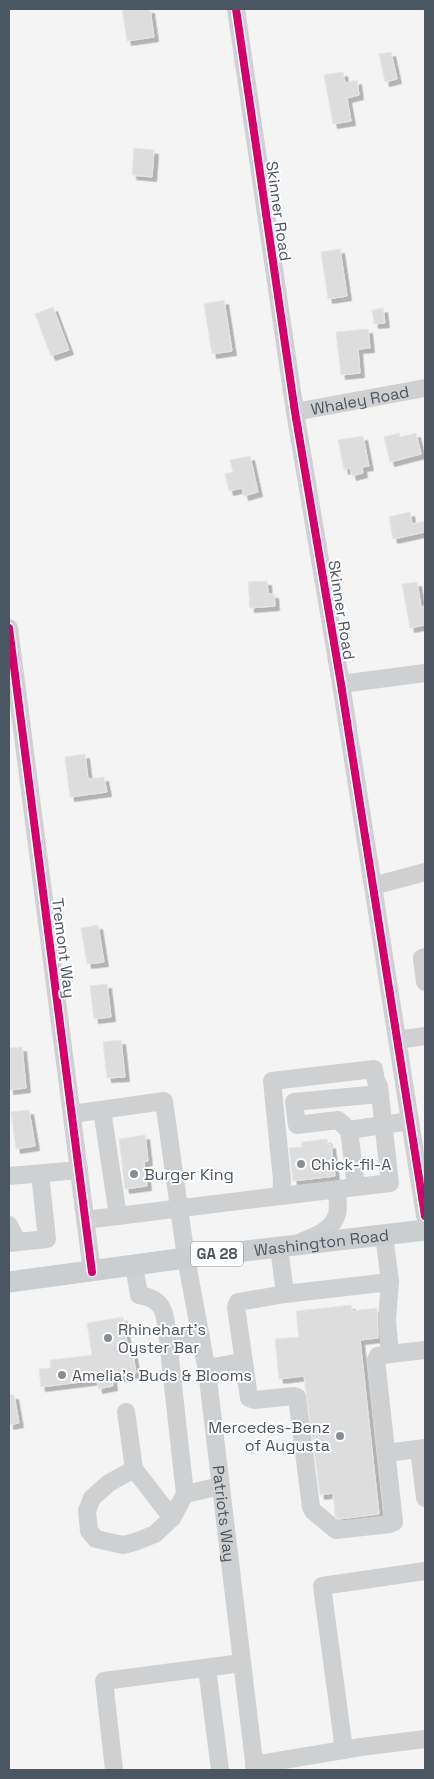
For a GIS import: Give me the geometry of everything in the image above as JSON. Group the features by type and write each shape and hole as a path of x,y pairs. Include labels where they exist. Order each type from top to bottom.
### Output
{"main road":[{"name":"Washington Road","path":"9,1277 92,1272 186,1258 425,1230"}],"street":[{"name":"Skinner Road","path":"236,9 295,412 341,684 397,1040 414,1112 425,1216"},
{"name":"Whaley Road","path":"295,412 425,388"},
{"name":"Tremont Way","path":"9,628 92,1272"},
{"path":"341,684 425,673"},
{"path":"373,886 425,872"},
{"path":"425,957 422,958 425,982"},
{"path":"397,1040 425,1036"},
{"path":"86,1220 390,1183 379,1090 374,1069 272,1081 282,1180 281,1196"},
{"path":"356,1187 349,1130 338,1120 297,1125 294,1102 379,1090"},
{"name":"Patriots Way","path":"102,1110 164,1101 186,1258 207,1368 255,1768"},
{"path":"72,1114 102,1110 118,1216"},
{"path":"349,1130 383,1125 414,1112"},
{"path":"12,1179 79,1170"},
{"path":"9,1242 48,1239 40,1174"},
{"path":"285,1294 281,1247 311,1238 323,1232 331,1224 337,1214 337,1189"},
{"path":"9,1225 14,1235 9,1242"},
{"path":"384,1235 390,1282 387,1320 390,1354"},
{"path":"134,1266 139,1295 148,1296 157,1301 164,1310 185,1494 172,1518 154,1534 122,1545 96,1539 89,1531 87,1510 92,1498 109,1483 134,1469"},
{"path":"390,1282 285,1294 238,1302 236,1307 250,1398 254,1400 297,1397 311,1507 313,1511 336,1530 394,1522 376,1360 378,1356 425,1350"},
{"path":"168,1340 201,1336"},
{"path":"207,1368 244,1362"},
{"path":"126,1412 134,1469 172,1518"},
{"path":"387,1453 422,1448 425,1498"},
{"path":"185,1494 221,1486"},
{"path":"344,1750 322,1586 425,1571"},
{"path":"114,1770 104,1681 242,1663"},
{"path":"207,1668 220,1770"},
{"path":"255,1768 344,1750 425,1739"}],"building":[{"path":"122,9 150,9 154,37 127,41"},
{"path":"391,52 397,79 385,82 379,54"},
{"path":"343,72 345,83 357,80 359,95 347,98 351,121 333,124 324,75"},
{"path":"134,148 154,150 152,177 132,175"},
{"path":"340,249 347,296 328,299 321,252"},
{"path":"224,300 232,351 212,354 204,304"},
{"path":"53,307 69,350 51,356 35,314"},
{"path":"383,308 385,323 374,324 372,310"},
{"path":"368,329 370,348 358,349 360,373 341,375 336,332"},
{"path":"399,433 400,437 416,433 421,454 390,462 384,437"},
{"path":"363,436 369,466 362,467 363,473 352,476 350,468 344,470 338,440"},
{"path":"250,456 258,492 244,496 242,488 229,491 225,474 233,472 230,460"},
{"path":"410,512 412,524 425,521 425,532 393,539 389,517"},
{"path":"267,581 268,594 274,594 275,606 250,608 248,582"},
{"path":"417,582 421,607 425,606 425,625 410,628 402,584"},
{"path":"85,754 88,779 104,777 107,792 70,797 65,757"},
{"path":"98,925 104,962 87,964 81,928"},
{"path":"107,984 111,1017 94,1019 90,986"},
{"path":"121,1040 125,1077 107,1078 103,1042"},
{"path":"22,1047 26,1088 9,1090 9,1048"},
{"path":"29,1110 35,1146 16,1149 11,1112"},
{"name":"Burger King","path":"145,1135 148,1161 144,1162 147,1186 125,1189 119,1139"},
{"name":"Chick-fil-A","path":"327,1139 328,1145 331,1144 335,1176 293,1181 289,1148 302,1147 302,1142"},
{"name":"Mercedes-Benz of Augusta","path":"351,1305 352,1311 377,1308 378,1338 360,1340 379,1514 339,1519 335,1516 333,1493 320,1495 304,1376 279,1379 275,1339 299,1337 296,1311"},
{"name":"Rhinehart's Oyster Bar","path":"123,1317 129,1355 133,1354 136,1373 112,1378 113,1386 98,1389 97,1380 41,1387 39,1369 51,1368 50,1360 92,1355 87,1323"},
{"path":"9,1395 14,1395 19,1423 9,1425"}],"cycle path":[{"path":"236,9 295,412 341,684 425,1216"},
{"path":"9,628 92,1272"}],"place":[{"name":"Chick-fil-A","path":"301,1164"},
{"name":"Burger King","path":"134,1174"},
{"name":"Rhinehart's Oyster Bar","path":"108,1338"},
{"name":"Amelia's Buds & Blooms","path":"62,1375"},
{"name":"Mercedes-Benz of Augusta","path":"340,1436"}]}
